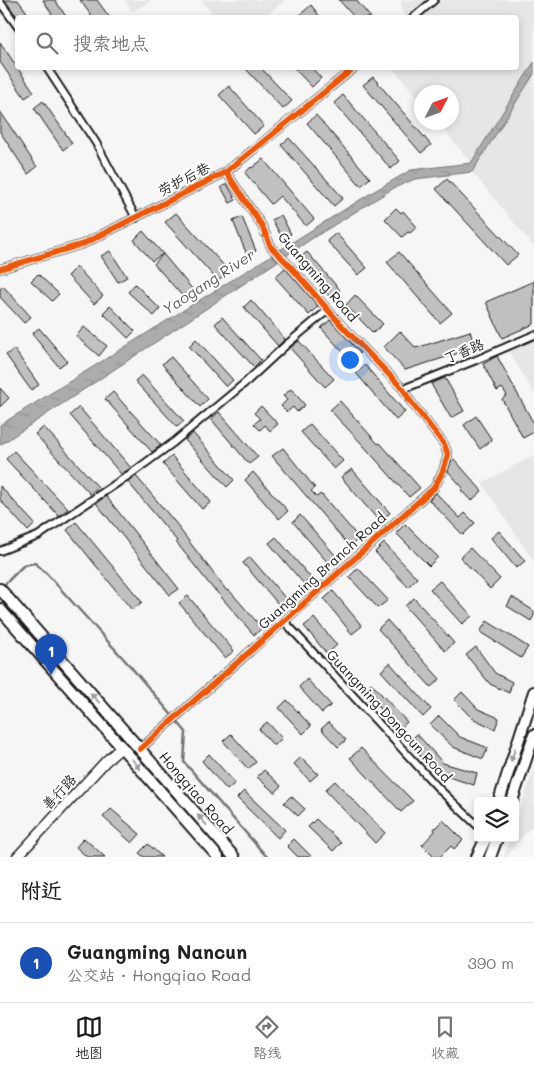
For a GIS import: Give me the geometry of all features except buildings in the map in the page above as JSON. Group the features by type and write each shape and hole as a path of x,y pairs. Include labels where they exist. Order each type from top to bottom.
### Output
{"main road":[{"name":"Hongqiao Road","path":"0,589 234,857"},
{"name":"Hongqiao Road","path":"0,609 218,857"},
{"path":"500,797 534,692"},
{"path":"513,797 534,735"},
{"path":"477,857 484,842"},
{"path":"490,857 496,842"}],"street":[{"path":"416,15 434,0"},
{"path":"0,2 15,23"},
{"path":"48,70 96,143 136,218"},
{"name":"劳护后巷","path":"0,269 83,244 226,172 352,70"},
{"name":"Guangming Road","path":"226,172 262,226 271,247 287,262 328,310 403,389"},
{"path":"0,551 38,536 132,473 174,442 239,388 286,344 328,310"},
{"name":"丁香路","path":"403,389 534,335"},
{"name":"Guangming Branch Road","path":"140,749 434,488 443,471 448,455 444,444 403,389"},
{"name":"Guangming Dongcun Road","path":"284,621 442,791 474,822"},
{"name":"善行路","path":"17,857 106,761 122,747"}],"shaded area":[{"path":"125,0 152,0 132,12"},
{"path":"201,0 285,0 266,15 214,15"},
{"path":"401,0 534,0 534,62 471,163 444,130 459,130 459,85 414,85 414,94 395,70 519,70 519,15 405,15 402,12"},
{"path":"534,74 534,247 472,172"},
{"path":"534,330 534,394 505,344"},
{"path":"534,455 534,562 482,483"},
{"path":"534,769 534,823 519,841 519,812"},
{"path":"509,842 518,842 506,857 504,857"}],"water":[{"path":"534,62 534,74 472,172 415,179 394,188 313,238 0,445 0,425 371,193 411,170 471,163"}],"waterway":[{"path":"2,587 24,565 35,563 47,574 131,667 186,732 184,762 267,857"}],"cycle path":[{"path":"0,269 83,244 226,172 352,70"},
{"path":"140,749 434,488 443,471 448,455 444,444 403,389 342,326 271,247 262,226 226,172"}],"place":[{"name":"Guangming Nancun","path":"51,675"}],"water label":[{"name":"Yaogang River","path":"209,282"}]}
